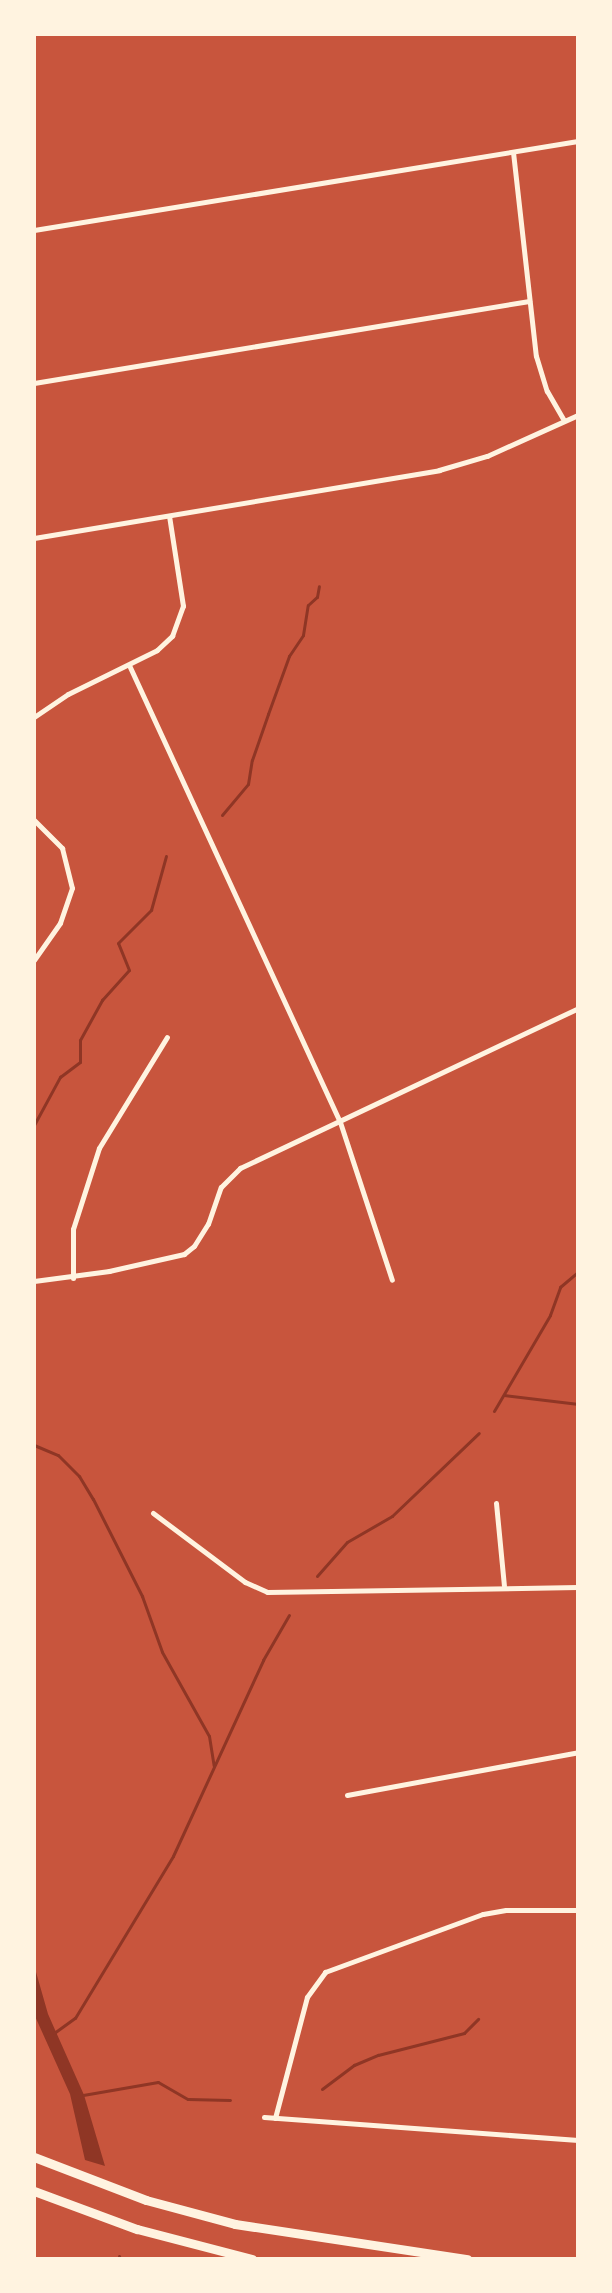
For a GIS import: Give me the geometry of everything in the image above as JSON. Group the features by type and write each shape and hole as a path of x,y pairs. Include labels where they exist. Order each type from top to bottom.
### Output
{"highway":[{"path":"34,2157 146,2200 235,2224 467,2259"},
{"path":"34,2191 137,2229 252,2259"}],"street":[{"path":"34,230 578,141"},
{"path":"513,152 539,368 564,421"},
{"path":"34,383 529,301"},
{"path":"34,538 439,470 487,456 578,415"},
{"path":"34,717 68,694 163,646 180,619 182,593 169,516"},
{"path":"129,665 340,1122 392,1280"},
{"path":"34,820 62,848 72,888 60,923 34,960"},
{"path":"34,1281 73,1278 184,1254 200,1238 221,1187 234,1172 578,1008"},
{"path":"73,1278 73,1229 96,1156 111,1124 167,1037"},
{"path":"496,1503 504,1586"},
{"path":"153,1513 245,1582 267,1592 295,1594 504,1586 578,1587"},
{"path":"347,1795 578,1752"},
{"path":"275,2118 307,1997 325,1972 483,1914 506,1910 578,1910"},
{"path":"264,2117 578,2140"}],"shaded area":[{"path":"34,1965 48,2014 84,2095 105,2166 85,2160 70,2094 34,2014"}],"waterway":[{"path":"222,815 248,784 252,760 268,714 289,656 303,635 308,605 317,597 319,586"},
{"path":"34,1125 60,1077 80,1062 80,1040 102,1000 129,970 118,943 151,910 166,856"},
{"path":"494,1411 550,1315 560,1287 578,1272"},
{"path":"504,1395 578,1404"},
{"path":"317,1576 347,1542 392,1516 479,1433"},
{"path":"34,1445 58,1455 79,1476 93,1499 142,1596 162,1652 209,1736 214,1766"},
{"path":"54,2033 75,2018 173,1856 263,1660 289,1615"},
{"path":"322,2089 354,2065 378,2055 464,2033 478,2019"},
{"path":"83,2095 158,2082 188,2099 230,2100"}]}
